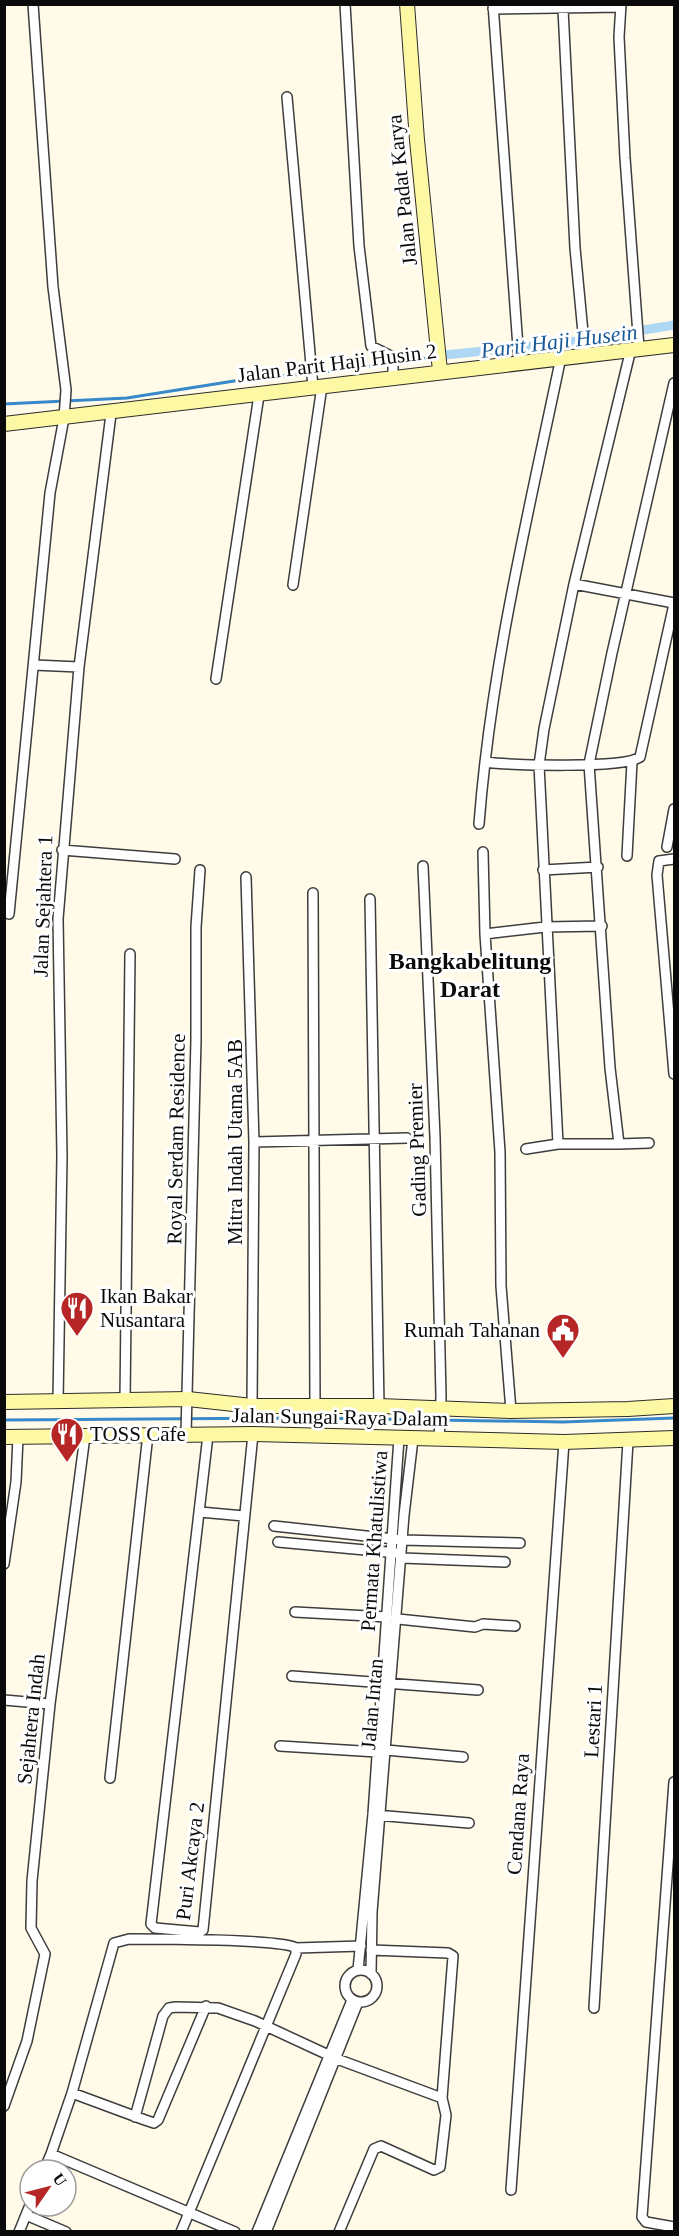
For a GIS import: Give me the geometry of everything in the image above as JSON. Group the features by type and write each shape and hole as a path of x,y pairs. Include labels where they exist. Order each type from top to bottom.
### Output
{"street":[{"path":"9,914 50,493 66,390 53,287 33,4"},
{"path":"345,4 359,246 371,346 393,357 393,376"},
{"name":"Jalan Padat Karya","path":"407,4 417,140 440,367"},
{"path":"519,361 493,7 525,6 563,9 579,6 621,6 619,37 636,344 574,584 544,729 539,765 545,927 558,1144"},
{"path":"563,9 575,248 584,348"},
{"path":"287,97 311,365 316,384 293,585"},
{"name":"Jalan Parit Haji Husin 2","path":"4,424 64,412 111,414 259,395 316,384 393,376 440,367 561,357 584,348 636,344 675,345"},
{"path":"479,824 484,762 512,597 561,357"},
{"path":"619,1144 610,1068 598,867 589,764 675,383"},
{"path":"216,679 259,395"},
{"name":"Jalan Sejahtera 1","path":"58,1402 62,1156 58,920 62,850 79,667 111,414"},
{"path":"484,762 539,765 589,764 632,762 640,757 644,748 675,603 574,584"},
{"path":"34,665 79,667"},
{"path":"627,856 632,762"},
{"path":"668,847 675,809"},
{"path":"62,850 175,859"},
{"path":"483,852 485,934 500,1152 501,1286 511,1411"},
{"path":"675,859 659,861 657,875 675,1074"},
{"name":"Gading Premier","path":"423,866 435,1137 441,1409 439,1437"},
{"path":"543,870 598,867"},
{"name":"Royal Serdam Residence","path":"186,1431 196,927 200,870"},
{"name":"Mitra Indah Utama 5AB","path":"246,877 254,1142 252,1406"},
{"path":"313,892 312,1141 315,1406"},
{"path":"370,899 372,1139 379,1406"},
{"path":"485,934 545,927 602,926"},
{"path":"126,1401 130,954"},
{"path":"254,1142 407,1138"},
{"path":"526,1149 558,1144 649,1143"},
{"path":"4,1402 126,1401 511,1411 675,1406"},
{"name":"Jalan Sungai Raya Dalam","path":"11,1437 186,1431 208,1436 253,1434 439,1437 564,1442 675,1438"},
{"path":"110,1778 148,1434"},
{"name":"Puri Akcaya 2","path":"208,1436 151,1926 200,1932 203,1929 243,1515 253,1434"},
{"name":"Sejahtera Indah","path":"4,2106 27,2041 45,1954 30,1921 50,1704 85,1436"},
{"path":"4,1564 16,1482 11,1437"},
{"path":"398,1539 406,1438"},
{"name":"Lestari 1","path":"594,2005 628,1441"},
{"name":"Cendana Raya","path":"511,2190 564,1442"},
{"path":"200,1512 243,1515"},
{"path":"274,1526 398,1539 520,1543"},
{"name":"Permata Khatulistiwa","path":"358,1970 377,1815 382,1751 381,1684 387,1617 399,1555 398,1539"},
{"path":"278,1542 399,1555 505,1562"},
{"name":"Jalan Intan","path":"382,1751 392,1686 398,1619 399,1555"},
{"path":"295,1612 387,1617"},
{"path":"398,1619 476,1627 483,1624 515,1626"},
{"path":"292,1676 392,1686 478,1690"},
{"path":"4,1700 50,1704"},
{"path":"280,1746 463,1757"},
{"path":"675,1782 642,2217 646,2222 675,2227"},
{"path":"371,1974 377,1815 469,1823"},
{"path":"49,2158 72,2093 114,1943 129,1939 289,1944 296,1948 361,1946"},
{"path":"181,2232 296,1954 296,1948"},
{"path":"339,2232 374,2149 381,2146 434,2169 440,2167 446,2115 442,2098 453,1956 448,1953 371,1950"},
{"path":"358,1970 371,1974 376,1980 376,1991 369,2000 355,2001 346,1994 344,1984 349,1975 358,1970"},
{"path":"257,2232 269,2213 355,2001"},
{"path":"135,2117 166,2010 176,2007 206,2006 255,2021 334,2057 442,2098"},
{"path":"72,2093 154,2123 158,2120 206,2006"},
{"path":"51,2154 235,2232"},
{"path":"266,2232 269,2213"},
{"path":"19,2232 25,2218"},
{"path":"33,2218 66,2232"}],"waterway":[{"name":"Parit Haji Husein","path":"444,355 564,343 674,325"},
{"path":"4,404 127,398 234,381 334,371 433,357"},
{"path":"4,1420 314,1418 563,1422 674,1418"}],"place":[{"name":"Ikan Bakar Nusantara","path":"77,1337"},
{"name":"Rumah Tahanan","path":"563,1359"},
{"name":"TOSS Cafe","path":"67,1463"}],"district":[{"name":"Bangkabelitung Darat","path":"470,975"}]}
